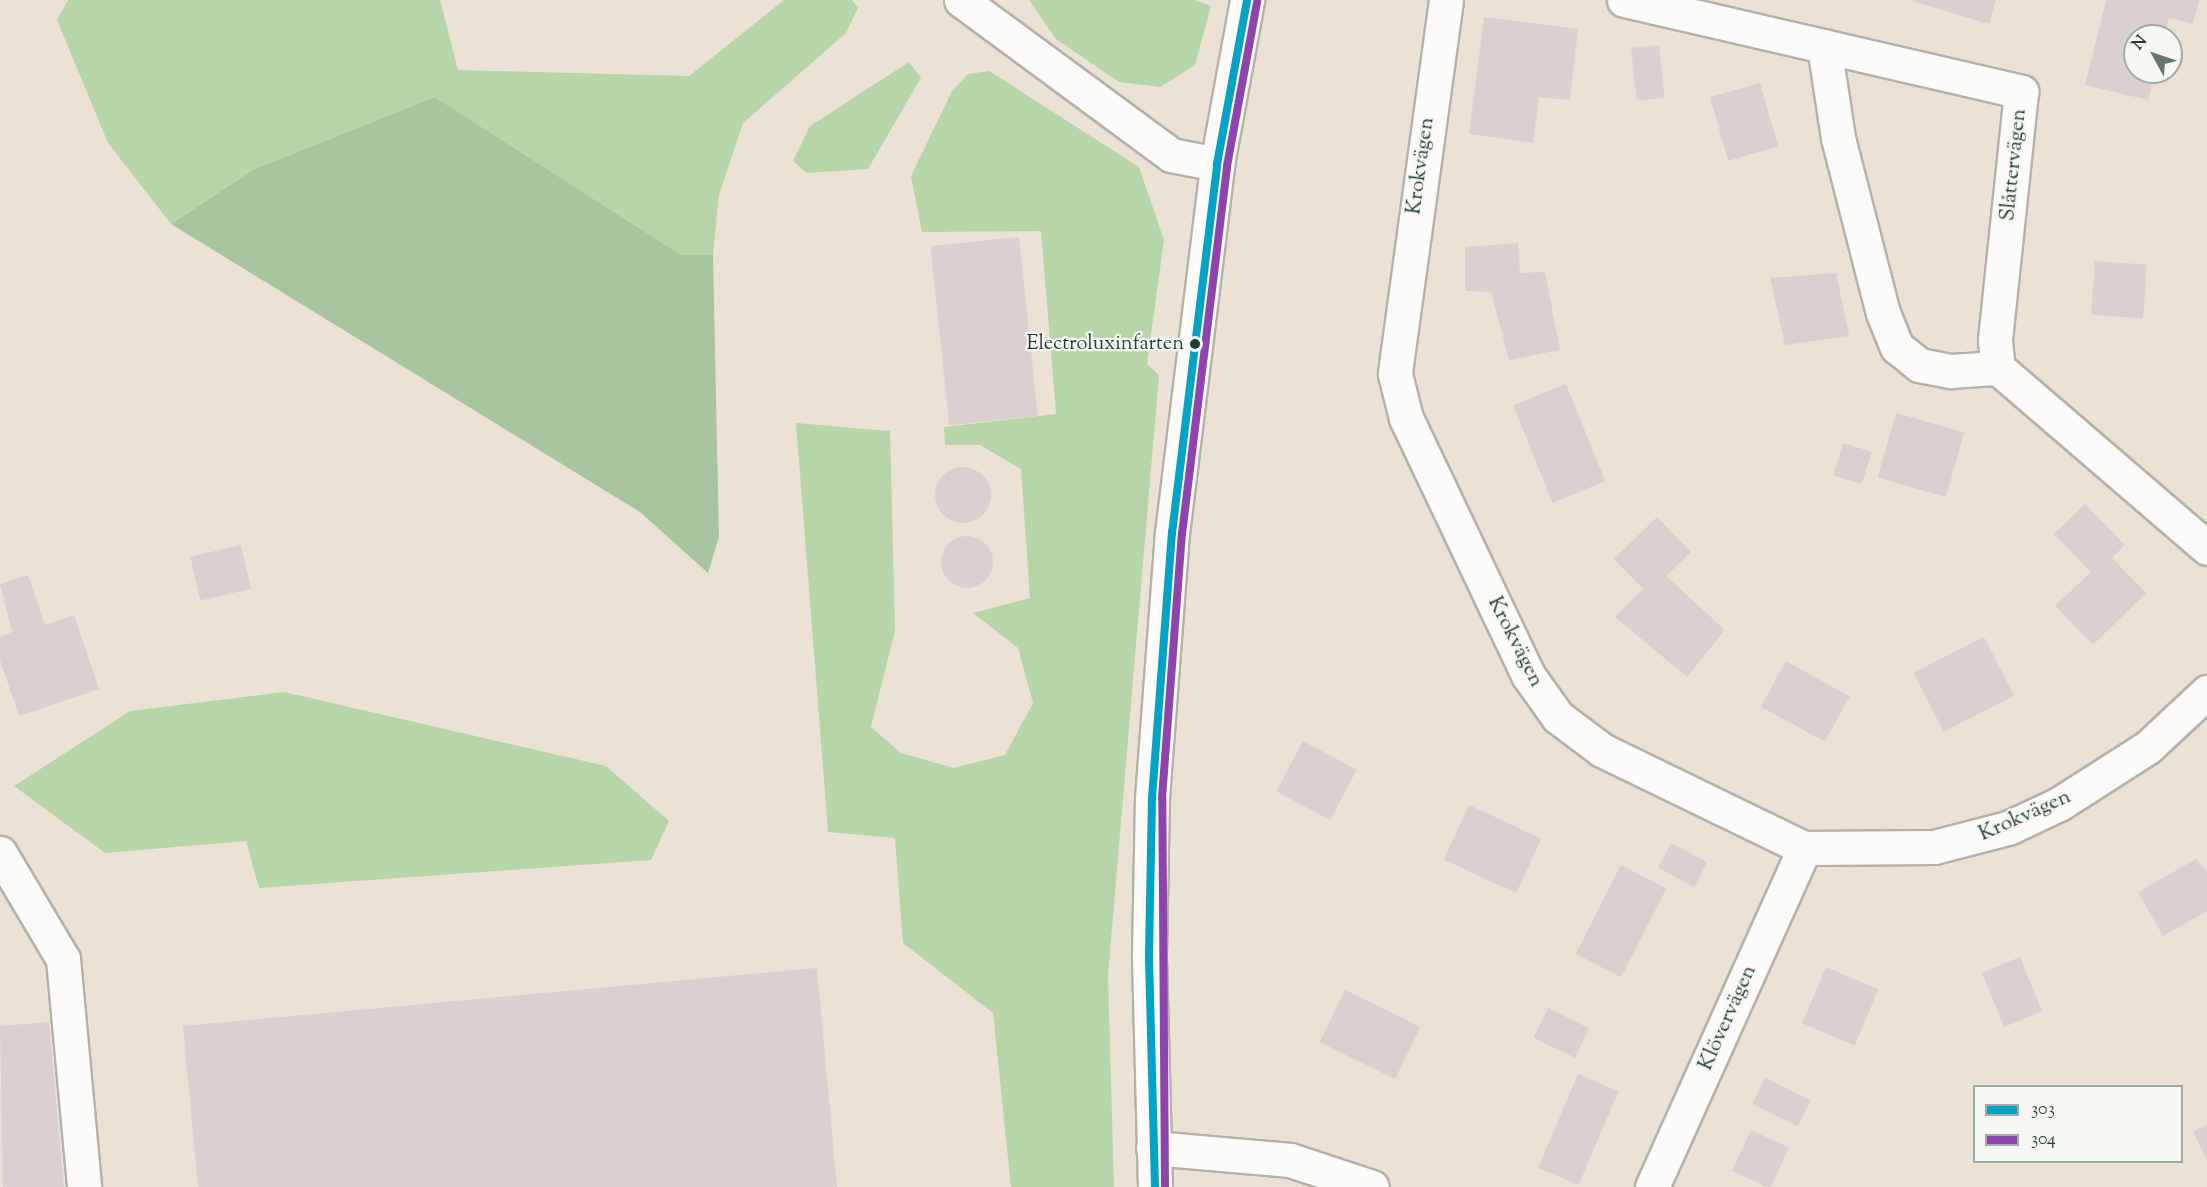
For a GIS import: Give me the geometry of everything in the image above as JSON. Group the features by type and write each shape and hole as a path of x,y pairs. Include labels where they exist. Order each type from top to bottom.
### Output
{"street":[{"path":"961,0 1171,155 1217,164"},
{"path":"1155,1187 1153,1148 1153,787 1172,533 1217,164 1247,0"},
{"name":"Krokvägen","path":"1446,0 1398,327 1395,375 1406,418 1528,675 1558,717 1602,750 1804,848 1934,847 2008,828 2112,773 2207,692"},
{"name":"Slåttervägen","path":"1624,0 2021,92 1995,341 1998,368"},
{"path":"1824,46 1838,138 1883,313 1897,347 1919,365 1951,371 1998,368 2207,548"},
{"name":"Klövervägen","path":"1652,1187 1804,848"},
{"path":"0,853 63,959 84,1187"},
{"path":"1153,1148 1290,1160 1372,1187"}],"green space":[{"path":"68,0 440,0 458,70 689,76 784,0 852,0 858,8 846,33 743,123 719,195 713,255 681,255 435,97 253,170 171,224 108,143 57,20"},
{"path":"1029,0 1195,0 1211,6 1195,65 1160,87 1119,82 1056,39"},
{"path":"909,62 921,78 868,169 807,173 793,161 810,126"},
{"path":"989,71 1139,167 1164,240 1147,364 1159,375 1108,975 1114,1187 1011,1187 993,1013 903,943 895,838 828,832 796,423 890,431 895,631 871,727 901,753 954,768 1005,755 1033,703 1018,648 973,613 1030,598 1021,469 980,445 945,445 944,427 1056,414 1041,231 922,232 911,176 952,91 968,74"},
{"path":"435,97 681,255 713,255 719,537 708,573 640,512 171,224 253,170"},
{"path":"284,692 606,766 669,821 651,860 259,888 246,841 105,853 14,786 130,711"}],"building":[{"path":"1909,0 1996,0 1989,24"},
{"path":"2106,0 2199,0 2193,24 2169,18 2167,24 2123,24 2123,84 2152,84 2148,100 2085,85"},
{"path":"1484,17 1578,29 1570,100 1539,97 1533,143 1469,134"},
{"path":"1659,45 1665,98 1637,101 1631,48"},
{"path":"1760,83 1778,146 1728,161 1710,97"},
{"path":"1019,237 1038,416 949,425 930,246"},
{"path":"1518,243 1520,273 1545,272 1560,350 1509,360 1491,292 1465,291 1465,247"},
{"path":"2095,261 2147,265 2143,318 2091,315"},
{"path":"1836,273 1849,336 1785,345 1770,278"},
{"path":"1566,384 1605,481 1552,503 1513,405"},
{"path":"1896,413 1964,433 1946,497 1878,477"},
{"path":"1843,443 1872,452 1862,484 1833,476"},
{"path":"963,467 974,469 983,475 989,484 991,495 989,506 983,515 974,521 963,523 952,521 943,515 937,506 935,495 937,484 943,475 952,469"},
{"path":"2085,504 2125,545 2112,558 2146,593 2093,645 2055,606 2091,572 2054,534"},
{"path":"1657,517 1691,552 1666,576 1725,630 1687,677 1615,617 1643,589 1614,559"},
{"path":"962,536 972,536 986,543 993,562 986,581 972,588 962,588 952,584 945,577 941,567 941,557 945,547 952,540"},
{"path":"241,545 251,589 200,601 190,557"},
{"path":"28,575 45,625 74,615 99,689 19,716 0,660 0,637 12,632 0,584"},
{"path":"1984,637 2014,696 1944,732 1914,673"},
{"path":"1786,661 1850,696 1825,742 1761,706"},
{"path":"1303,741 1357,770 1330,820 1276,791"},
{"path":"1469,805 1542,839 1516,893 1444,859"},
{"path":"1671,843 1707,862 1694,887 1658,868"},
{"path":"2196,859 2207,872 2207,911 2163,936 2138,892"},
{"path":"1621,865 1666,888 1621,977 1576,954"},
{"path":"2020,957 2042,1012 2004,1027 1982,972"},
{"path":"1826,967 1878,989 1855,1045 1802,1023"},
{"path":"817,968 837,1187 198,1187 183,1026"},
{"path":"1345,990 1420,1027 1395,1079 1320,1042"},
{"path":"1548,1008 1589,1028 1575,1058 1534,1038"},
{"path":"49,1022 64,1187 3,1187 0,1026"},
{"path":"1578,1074 1619,1091 1579,1185 1538,1168"},
{"path":"1765,1078 1811,1100 1798,1126 1752,1104"},
{"path":"2207,1125 2207,1161 2193,1131"},
{"path":"1751,1130 1789,1148 1771,1187 1732,1171"}],"transit line":[{"name":"303","path":"1155,1187 1149,954 1152,798 1172,533 1217,164 1247,0"},
{"name":"304","path":"1165,1187 1162,798 1182,534 1227,166 1257,2"}],"place":[{"name":"Electroluxinfarten","path":"1195,344"}]}
